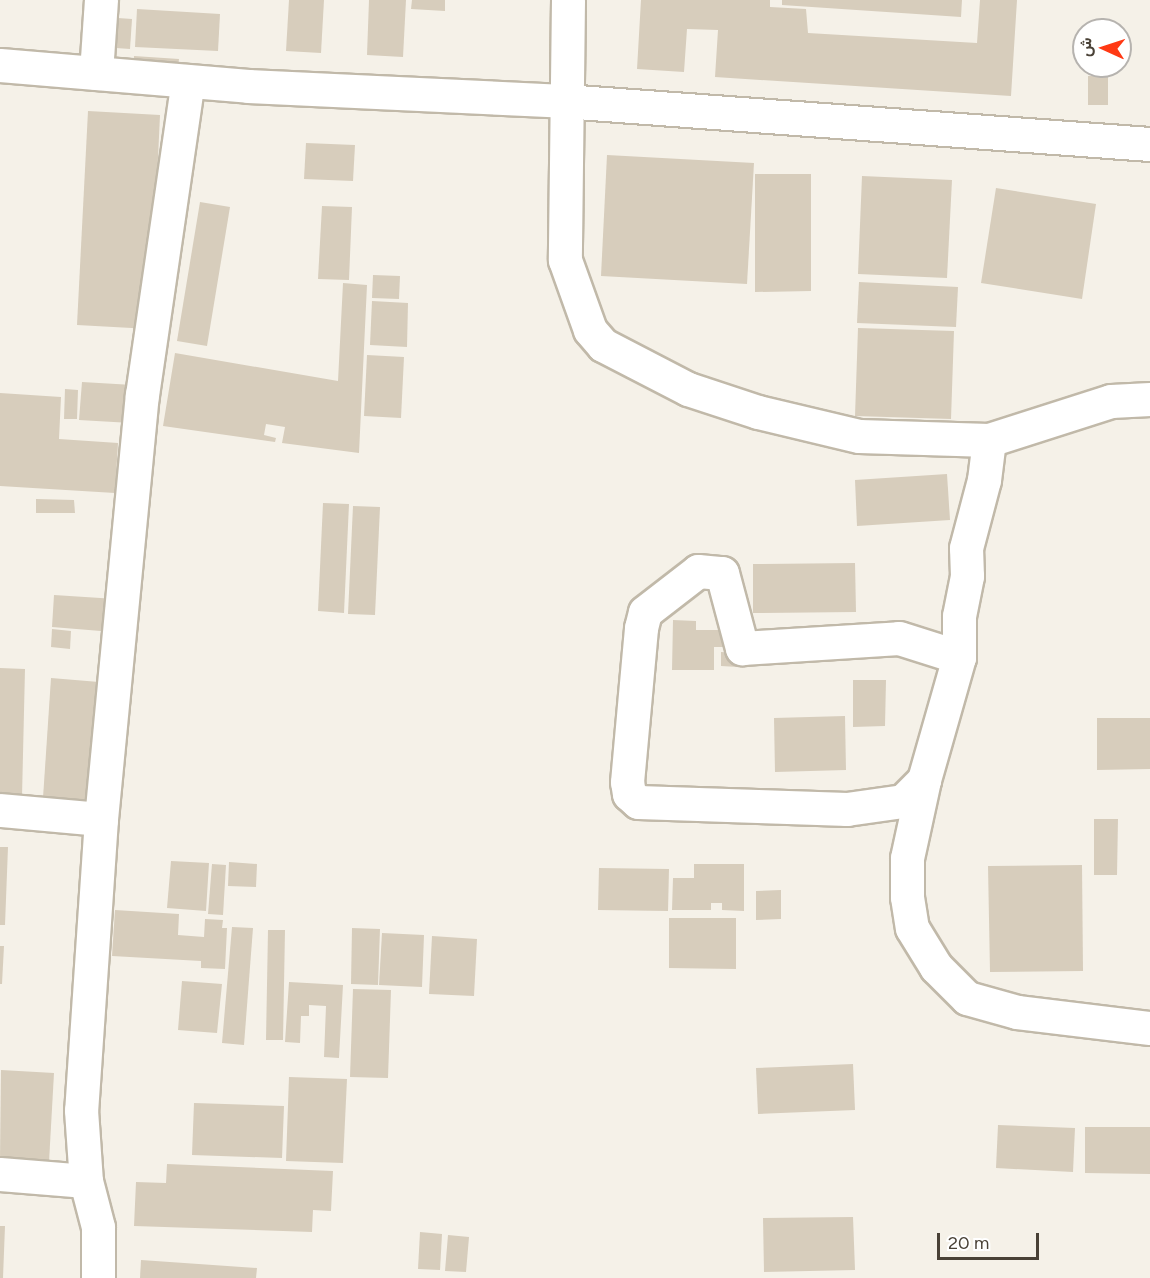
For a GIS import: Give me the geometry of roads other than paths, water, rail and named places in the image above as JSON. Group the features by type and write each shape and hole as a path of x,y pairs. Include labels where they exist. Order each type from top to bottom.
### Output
{"street":[{"path":"96,73 101,0"},
{"path":"568,0 564,101 565,260 590,330 603,345 688,389 758,412 859,436 989,440 1111,401 1150,399"},
{"path":"0,65 188,81 564,101 1150,144"},
{"path":"98,1278 98,1227 87,1181 81,1110 101,819 142,395 188,81"},
{"path":"989,440 984,480 966,548 967,576 959,616 959,657 924,780 907,858 907,897 912,928 936,967 967,998 1017,1012 1150,1028"},
{"path":"924,780 903,801 847,809 638,802 629,794 627,782 641,628 645,612 698,571 722,573 742,648 899,638 959,657"},
{"path":"0,810 101,819"},
{"path":"0,1174 87,1181"}]}
